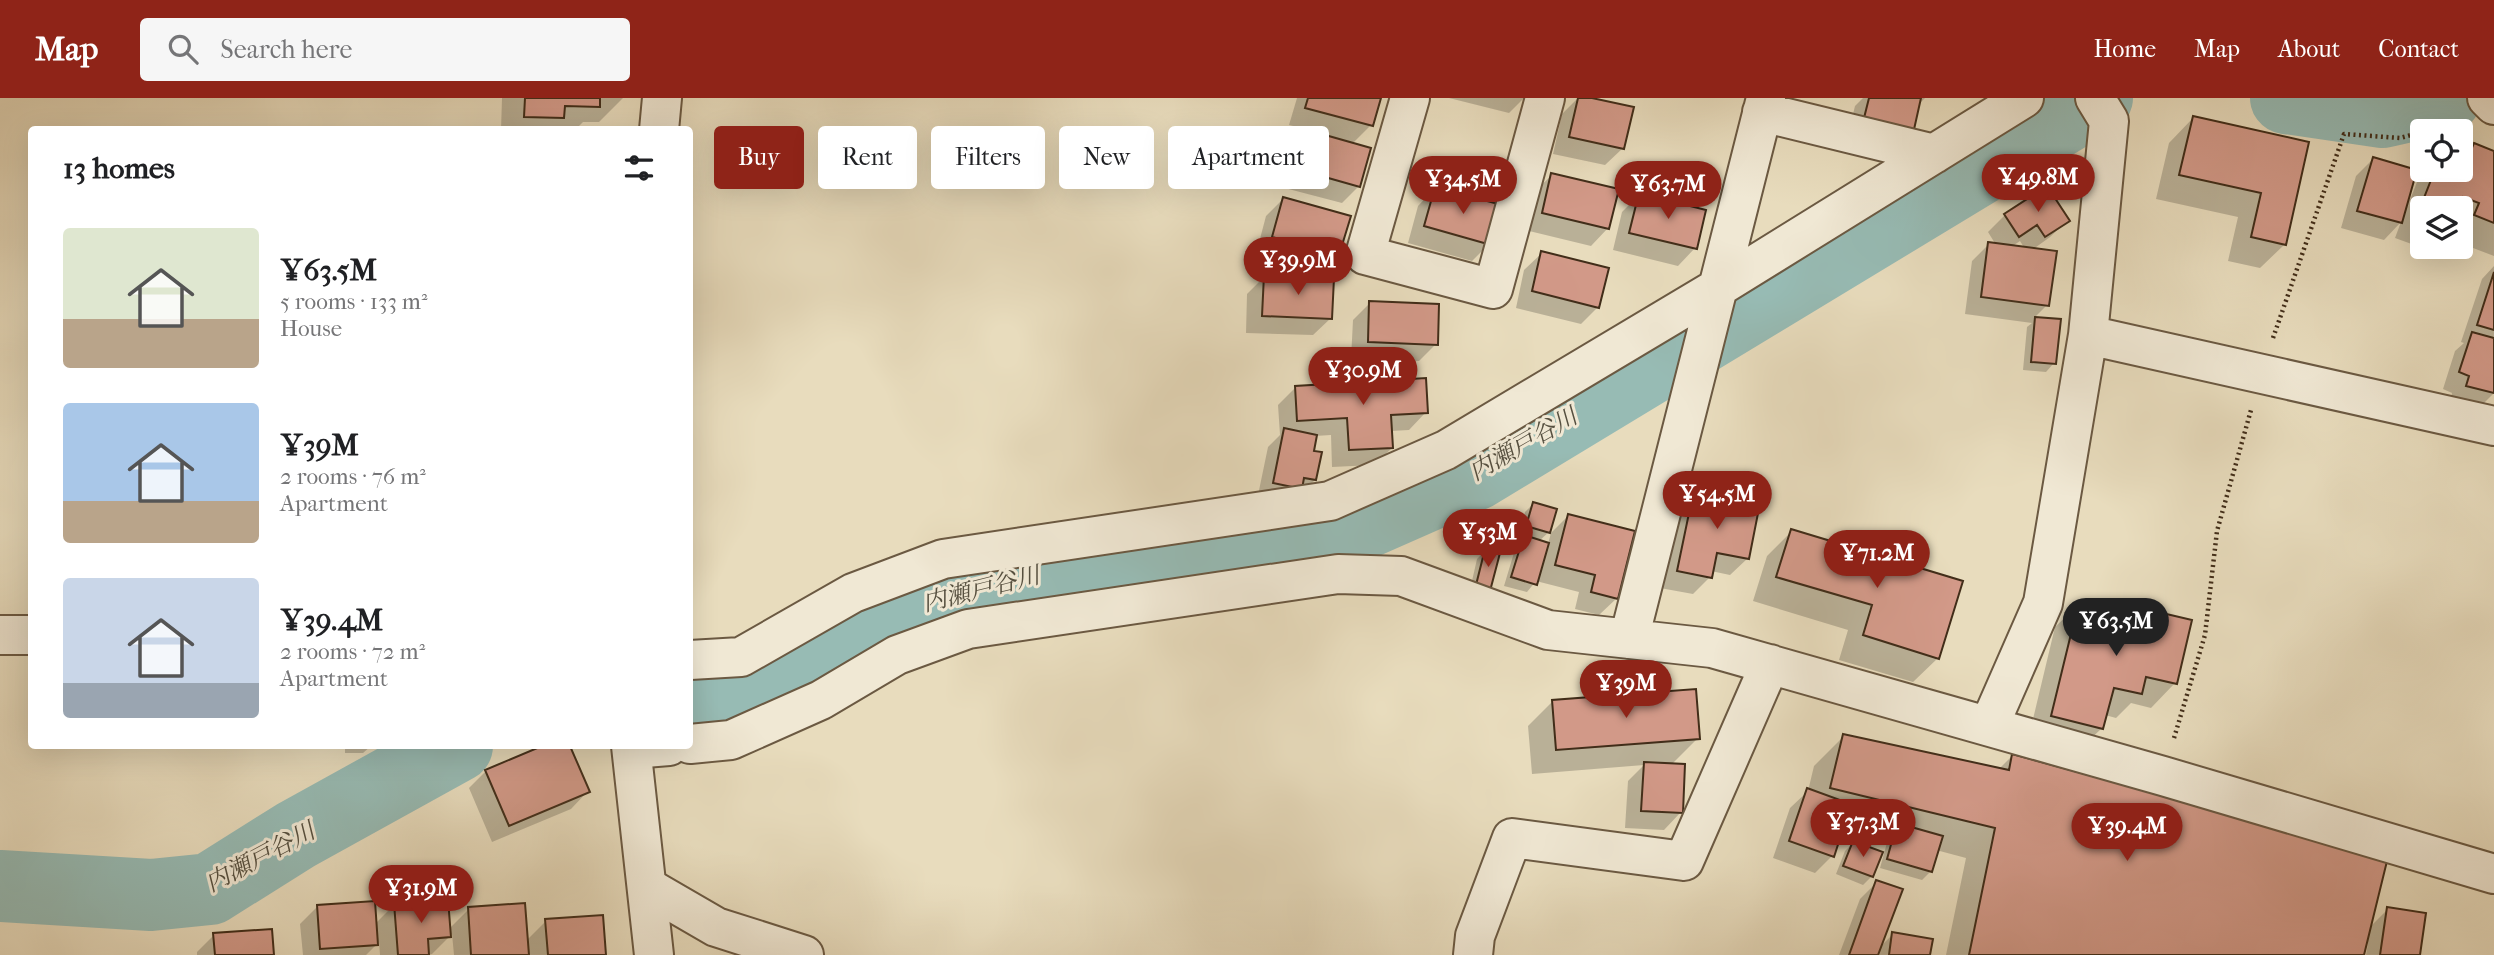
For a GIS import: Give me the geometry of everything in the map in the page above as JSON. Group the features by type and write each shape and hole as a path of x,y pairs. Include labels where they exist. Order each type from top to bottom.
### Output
{"street":[{"path":"659,126 662,98"},
{"path":"1410,98 1365,255 1493,289 1545,98"},
{"path":"693,660 741,657 853,593 943,559 1330,500 1446,450 1719,287 2024,98"},
{"path":"1989,726 2043,603 2088,335 2109,121 2095,98"},
{"path":"1629,639 1764,105 1934,154"},
{"path":"2088,335 2494,426"},
{"path":"693,744 732,740 821,700 897,655 968,629 1338,574 1401,576 1548,630 1712,648 2163,776 2494,874"},
{"path":"0,635 28,635"},
{"path":"1473,955 1475,936 1512,838 1684,861 1770,664"},
{"path":"632,749 654,955"},
{"path":"647,887 716,927 804,955"}],"path":[{"path":"2163,776 2205,635 2217,531 2261,374 2344,134 2400,138 2410,135"}],"building":[{"path":"525,98 600,98 600,107 565,106 564,118 524,117"},
{"path":"1308,98 1381,98 1373,126 1305,108"},
{"path":"1578,98 1592,98 1634,107 1624,149 1569,137"},
{"path":"1869,98 1921,98 1913,134 1863,122"},
{"path":"2193,116 2309,142 2286,245 2251,237 2261,193 2179,175"},
{"path":"1329,136 1371,148 1360,187 1329,178"},
{"path":"2474,143 2494,151 2494,223 2474,215 2479,203 2473,201 2473,196 2425,196 2430,182 2473,182"},
{"path":"2373,157 2410,168 2410,182 2414,182 2402,223 2357,211"},
{"path":"1551,173 1619,189 1609,229 1542,213"},
{"path":"2047,186 2070,221 2045,237 2037,225 2019,237 2004,214"},
{"path":"1435,187 1502,205 1491,245 1424,226"},
{"path":"1639,193 1706,210 1697,249 1629,233"},
{"path":"1283,197 1351,216 1339,255 1272,237"},
{"path":"1988,242 2057,251 2049,306 1981,297"},
{"path":"1541,251 1609,268 1599,308 1532,291"},
{"path":"2494,272 2494,330 2477,325"},
{"path":"1264,275 1334,278 1332,319 1262,316"},
{"path":"1369,301 1439,304 1438,345 1368,342"},
{"path":"2035,317 2061,319 2056,364 2031,362"},
{"path":"2472,332 2494,338 2494,393 2466,386 2469,376 2459,372"},
{"path":"1426,378 1428,413 1391,415 1393,448 1349,450 1347,418 1297,421 1295,386"},
{"path":"1284,428 1317,435 1314,451 1322,452 1316,480 1304,478 1302,489 1273,483"},
{"path":"1694,489 1760,503 1749,559 1717,553 1712,578 1677,571"},
{"path":"1533,502 1557,509 1550,533 1526,526"},
{"path":"1568,514 1635,531 1618,599 1591,592 1595,575 1555,565"},
{"path":"1791,529 1963,581 1939,659 1863,635 1872,605 1776,577"},
{"path":"1524,535 1549,543 1537,585 1511,577"},
{"path":"1485,549 1500,553 1490,591 1476,585"},
{"path":"2079,601 2126,612 2128,605 2192,620 2177,684 2146,677 2142,694 2114,688 2103,729 2051,716"},
{"path":"1696,689 1700,739 1556,750 1552,700"},
{"path":"1843,734 2009,770 2012,754 2388,857 2364,955 1969,955 1995,828 1830,788"},
{"path":"535,749 571,749 590,792 509,826 485,770"},
{"path":"1644,762 1685,764 1683,813 1641,811"},
{"path":"1807,788 1851,804 1834,857 1789,841"},
{"path":"1897,823 1943,836 1932,872 1887,859"},
{"path":"1853,841 1883,852 1873,877 1843,866"},
{"path":"1876,880 1903,889 1878,955 1849,955"},
{"path":"448,899 451,937 428,939 429,955 398,955 394,903"},
{"path":"375,901 378,945 320,949 317,905"},
{"path":"525,903 529,955 471,955 468,907"},
{"path":"2387,907 2426,913 2420,955 2380,955"},
{"path":"603,915 606,955 548,955 545,919"},
{"path":"272,929 274,955 215,955 213,933"},
{"path":"1892,932 1933,939 1930,955 1889,955"}],"waterway":[{"name":"内瀬戸谷川","path":"693,695 711,694 788,674 913,605 1037,573 1351,529 1476,474 2097,98"},
{"name":"内瀬戸谷川","path":"2286,98 2383,112 2445,98"},
{"name":"内瀬戸谷川","path":"0,886 151,895 210,889 296,835 452,749"}]}
